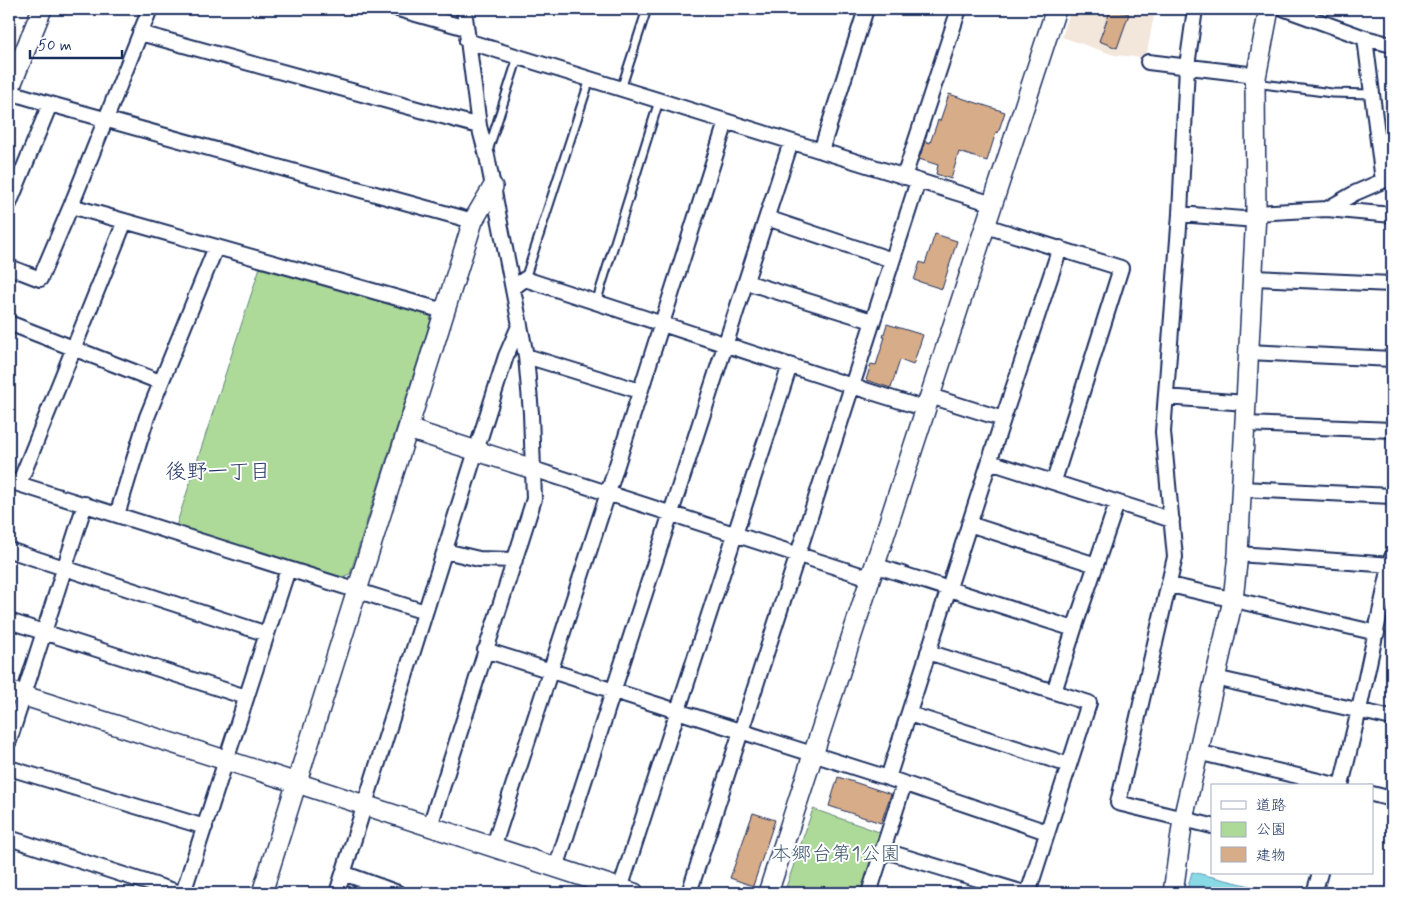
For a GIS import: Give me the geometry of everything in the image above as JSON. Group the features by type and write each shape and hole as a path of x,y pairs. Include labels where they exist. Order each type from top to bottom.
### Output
{"street":[{"path":"42,9 9,91 473,221"},
{"path":"9,267 40,279 150,9"},
{"path":"398,9 518,57 993,204"},
{"path":"430,826 534,499 531,413 526,356 493,187 479,126 464,9"},
{"path":"821,151 866,9"},
{"path":"904,177 959,9"},
{"path":"768,893 1056,9"},
{"path":"1195,9 1187,66 1180,214 1163,432 1175,556 1170,585 1118,803 1211,826"},
{"path":"1173,893 1183,819 1233,600 1238,554 1256,216 1255,78 1269,9"},
{"path":"1285,9 1392,46"},
{"path":"140,33 479,126"},
{"path":"1327,209 1355,193 1387,179 1372,94 1365,38"},
{"path":"1148,62 1187,66 1255,78"},
{"path":"9,204 50,104"},
{"path":"493,848 726,122"},
{"path":"556,868 791,142"},
{"path":"688,893 918,181"},
{"path":"262,893 473,221 493,187"},
{"path":"71,206 444,311"},
{"path":"1180,214 1256,216 1327,209 1392,215"},
{"path":"767,218 892,260"},
{"path":"125,222 74,348 14,483 425,612"},
{"path":"986,226 1121,268 1054,481"},
{"path":"117,514 146,416 216,247"},
{"path":"888,778 948,588 1060,248"},
{"path":"1253,278 1392,284"},
{"path":"513,288 525,279 852,386 1003,419"},
{"path":"746,282 872,321"},
{"path":"9,323 160,382"},
{"path":"337,893 506,356 519,326"},
{"path":"1249,352 1392,359"},
{"path":"526,356 640,391"},
{"path":"16,694 226,760 627,891 678,712 790,365"},
{"path":"1166,397 1246,403"},
{"path":"1245,424 1392,430"},
{"path":"408,430 798,555 948,588 1074,629"},
{"path":"990,462 1172,520"},
{"path":"1241,489 1392,496"},
{"path":"1054,692 1118,503"},
{"path":"9,741 16,694 44,632 84,504"},
{"path":"969,524 1096,564"},
{"path":"9,550 266,634"},
{"path":"445,551 479,558 515,560"},
{"path":"1238,554 1392,563 1341,784"},
{"path":"9,838 182,893 288,568"},
{"path":"1170,585 1376,633"},
{"path":"9,621 246,697"},
{"path":"485,650 888,778 1047,832"},
{"path":"882,850 1026,893 1089,703 928,652"},
{"path":"1215,678 1392,718"},
{"path":"908,714 1069,766"},
{"path":"1197,752 1333,784"},
{"path":"9,768 204,827"},
{"path":"868,893 904,784"},
{"path":"1374,794 1392,799"},
{"path":"343,874 398,893"},
{"path":"1314,893 1320,874"}],"lane":[{"path":"621,89 646,9"},
{"path":"486,156 518,57"},
{"path":"1255,78 1332,93 1372,94"},
{"path":"525,279 590,80"},
{"path":"596,303 659,101"}],"shaded area":[{"path":"1071,9 1155,9 1146,58 1114,55 1062,37"}],"green space":[{"path":"261,264 427,311 431,319 350,574 342,577 176,526"},
{"name":"本郷台第1公園","path":"813,809 882,833 861,893 841,893 822,886 820,893 784,893"}],"water":[{"path":"1192,872 1280,893 1186,893"}],"building":[{"path":"1111,9 1129,14 1117,48 1099,41"},
{"path":"949,94 1005,112 998,133 996,132 987,161 959,152 951,179 936,174 938,165 919,159 925,141 930,143"},
{"path":"935,234 957,241 942,289 914,280 920,262 925,264"},
{"path":"887,324 923,335 913,365 900,360 891,388 866,380 871,364 876,365"},
{"path":"838,777 891,794 881,823 829,806"},
{"path":"753,813 775,820 753,886 730,878"}],"district":[{"name":"後野一丁目","path":"218,472"}]}
